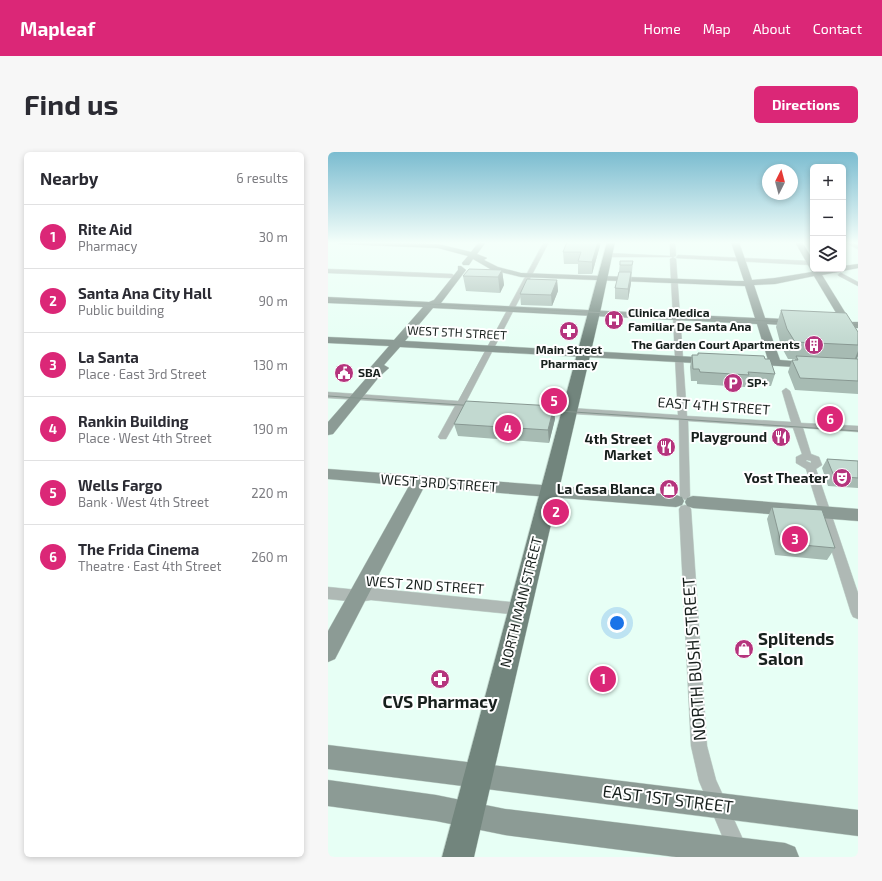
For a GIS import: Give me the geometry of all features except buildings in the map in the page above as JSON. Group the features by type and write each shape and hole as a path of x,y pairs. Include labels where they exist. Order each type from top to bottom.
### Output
{"main road":[{"path":"430,305 437,302 458,275"},
{"path":"524,275 747,284 800,275"},
{"name":"NORTH MAIN STREET","path":"458,857 604,275"},
{"path":"744,275 774,363"},
{"path":"818,275 853,325 858,341"},
{"path":"328,431 375,375 385,366 399,348 399,343 430,305 430,301 452,276"},
{"path":"328,300 810,323"},
{"path":"824,324 853,325"},
{"name":"WEST 5TH STREET","path":"328,340 678,359 825,365"},
{"name":"WEST 3RD STREET","path":"328,474 858,515"},
{"path":"328,652 419,481"},
{"name":"EAST 1ST STREET","path":"328,757 858,822"},
{"path":"328,793 436,808 505,822 740,854 785,857"}],"street":[{"path":"425,275 452,276"},
{"name":"NORTH BUSH STREET","path":"674,275 685,502 699,746 708,781 740,854"},
{"path":"846,275 858,284"},
{"path":"443,437 530,276"},
{"path":"786,391 806,456 813,457 817,461 817,465 810,467 858,613"},
{"path":"328,395 491,405"},
{"name":"EAST 4TH STREET","path":"528,408 858,429"},
{"name":"WEST 2ND STREET","path":"328,593 358,596 370,594 520,609"}],"tram line":[{"path":"328,299 788,322"},
{"path":"842,324 858,325"},
{"path":"328,396 476,406"},
{"path":"544,410 858,431"}],"place":[{"name":"Clinica Medica Familiar De Santa Ana","path":"614,320"},
{"name":"Main Street Pharmacy","path":"569,331"},
{"name":"The Garden Court Apartments","path":"814,345"},
{"name":"SBA","path":"344,373"},
{"name":"SP+","path":"733,383"},
{"name":"Wells Fargo","path":"554,401"},
{"name":"The Frida Cinema","path":"830,419"},
{"name":"Rankin Building","path":"508,428"},
{"name":"Playground","path":"781,437"},
{"name":"4th Street Market","path":"666,447"},
{"name":"Yost Theater","path":"842,478"},
{"name":"La Casa Blanca","path":"669,489"},
{"name":"Santa Ana City Hall","path":"556,512"},
{"name":"La Santa","path":"795,539"},
{"name":"Splitends Salon","path":"744,649"},
{"name":"CVS Pharmacy","path":"440,679"},
{"name":"Rite Aid","path":"603,679"}]}
